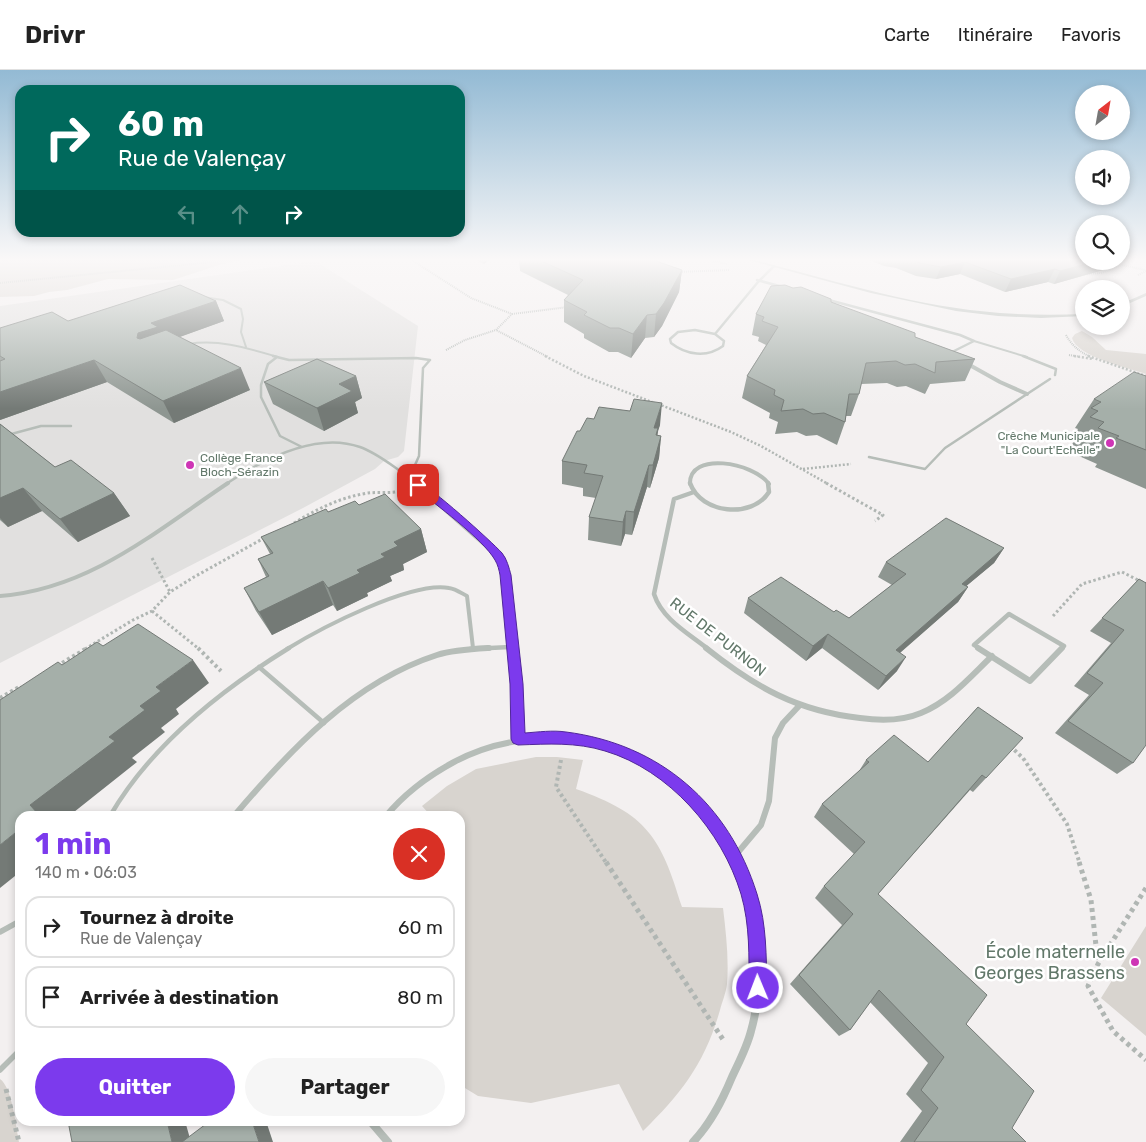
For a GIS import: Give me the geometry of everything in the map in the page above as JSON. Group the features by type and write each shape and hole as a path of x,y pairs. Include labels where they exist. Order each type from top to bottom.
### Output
{"street":[{"path":"715,334 736,309"},
{"path":"862,309 960,335 974,341"},
{"path":"960,309 1017,316 1075,315"},
{"path":"687,330 703,330 715,334 723,339 724,343 721,349 712,352 687,352 676,348 670,341 670,337 674,334 687,330"},
{"path":"974,341 950,353 1000,382 1027,394"},
{"path":"724,462 747,467 757,472 764,478 768,486 768,494 763,501 741,509 713,505 694,492 690,485 690,478 695,471 702,466 724,462"},
{"path":"406,475 481,538 499,557 506,575 517,684 518,739"},
{"name":"RUE DE PURNON","path":"694,492 674,499 654,594 658,606 667,616 749,680 780,698 799,706 840,716 881,721 904,718 928,710 951,695 992,656"},
{"path":"1009,614 1064,646 1030,681 992,656 974,645 1009,614"},
{"path":"238,811 277,765 324,723 378,682 402,669 436,655 473,648 512,647"},
{"path":"734,857 761,825 769,801 772,753 775,738 783,723 799,706"},
{"path":"391,811 415,787 439,769 478,750 518,739 564,737 607,745 650,764 689,795 715,825 734,857 749,894 757,937 758,954 758,988 751,1033 725,1096 698,1140"},
{"path":"374,1126 388,1142"}],"lane":[{"path":"241,309 243,318 240,332 246,347"},
{"path":"180,346 210,341 246,347 277,358 290,360 416,358 430,360"},
{"path":"974,341 1045,363 1056,370 1055,375"},
{"path":"277,358 268,364 261,385 261,397 280,436 302,447"},
{"path":"0,596 26,594 46,588 115,559 144,542 234,477 269,458 302,447 328,442 352,444 377,455 406,475 420,456 423,368 430,360"},
{"path":"869,457 925,469 945,448 1050,378"},
{"path":"0,437 41,426 71,426"},
{"path":"112,811 118,800 135,778 162,748 199,712 235,683 259,667 316,632 351,616 427,588 451,588 467,596 473,648"},
{"path":"259,667 324,723"},
{"path":"0,932 15,923"},
{"path":"0,1070 15,1055"}],"path":[{"path":"494,309 512,314 550,309"},
{"path":"430,360 465,340 496,330 512,314"},
{"path":"496,330 584,376 731,432 802,469 883,515 875,521"},
{"path":"1066,330 1067,339 1083,353 1146,376"},
{"path":"802,469 855,464"},
{"path":"291,525 327,504 344,498 368,493 393,493 418,485"},
{"path":"52,668 133,620 152,611 170,592 232,555 271,535"},
{"path":"144,542 170,592"},
{"path":"1039,631 1082,584 1122,572 1146,584"},
{"path":"152,611 192,642 235,683"},
{"path":"0,698 22,686"},
{"path":"564,737 556,787 738,1063"},
{"path":"1009,745 1023,758 1067,824 1091,900 1098,964"},
{"path":"1146,888 1098,964 1088,986 1112,1030 1146,1060"},
{"path":"4,1082 15,1122"},
{"path":"16,1126 19,1142"}],"shaded area":[{"name":"Collège France Bloch-Sérazin","path":"0,309 391,309 418,326 404,451 398,457 384,461 375,469 303,508 0,663"},
{"path":"1075,334 1089,335 1106,350 1146,354 1146,374 1093,356 1076,345 1072,338"},
{"path":"536,757 583,760 576,789 620,808 648,831 667,863 682,907 723,908 728,975 725,994 714,1029 699,1062 690,1076 669,1104 643,1131 619,1084 531,1103 478,1096 465,1088 465,811 426,811 422,806 447,786 476,769"},
{"name":"École maternelle Georges Brassens","path":"1146,926 1146,1036 1101,998"},
{"path":"0,1079 8,1090 19,1142 0,1142"}],"building":[{"path":"105,309 192,309 151,323 158,327 138,333 137,338 140,339 166,330 241,368 163,401 94,360 0,392 0,361 5,359 0,356 0,328 52,312 68,321"},
{"path":"581,309 660,309 656,314 647,315 633,334 619,328 610,328 584,315 587,312"},
{"path":"759,309 850,309 915,333 915,337 975,359 936,362 935,373 915,364 905,365 896,361 866,363 859,394 849,394 845,422 824,413 813,414 803,409 781,411 784,400 774,395 775,390 747,376 778,327 762,321 764,317 756,314"},
{"path":"317,359 356,376 339,384 352,391 317,408 264,382"},
{"path":"1134,372 1146,376 1146,450 1116,438 1119,436 1098,428 1104,422 1090,417 1098,411 1091,408 1101,402 1094,399"},
{"path":"634,399 662,403 654,428 658,428 656,435 661,436 653,465 649,465 634,512 626,511 623,522 589,517 603,476 584,473 587,465 562,461 577,431 580,431 587,418 594,419 599,407 630,411"},
{"path":"0,424 55,467 71,460 114,493 60,519 23,488 0,498"},
{"path":"385,494 421,529 394,542 398,546 381,554 385,557 357,570 360,573 328,588 323,581 259,612 244,588 269,576 258,559 273,553 261,537 326,509 328,512 355,501 359,505"},
{"path":"946,518 1004,548 962,584 968,587 896,650 906,657 886,676 828,634 813,646 748,598 781,577 834,612 836,610 849,618 906,574 886,562"},
{"path":"1139,579 1146,583 1146,745 1133,763 1068,721 1103,683 1087,673 1124,630 1102,618"},
{"path":"138,624 193,660 156,687 161,691 140,706 145,710 109,737 115,741 30,805 35,811 15,811 15,833 0,845 0,700 58,662 62,665 97,642 103,646"},
{"path":"978,707 1023,738 986,778 982,775 878,894 987,995 966,1024 1034,1091 1012,1128 1026,1142 914,1142 938,1108 921,1090 944,1057 879,990 850,1030 799,975 853,914 824,886 865,842 822,804 869,762 866,760 894,735 928,762"},
{"path":"69,1126 168,1126 172,1142 72,1142"},
{"path":"203,1126 254,1126 259,1142 182,1142"}],"place":[{"name":"Crêche Municipale \"La Court'Echelle\"","path":"1110,443"},
{"name":"Collège France Bloch-Sérazin","path":"190,465"},
{"name":"École maternelle Georges Brassens","path":"1135,962"}],"route":[{"path":"418,485 481,538 499,557 503,565 506,575 517,684 518,739 564,737 607,745 650,764 689,795 715,825 734,857 749,894 757,937 758,988"}]}
